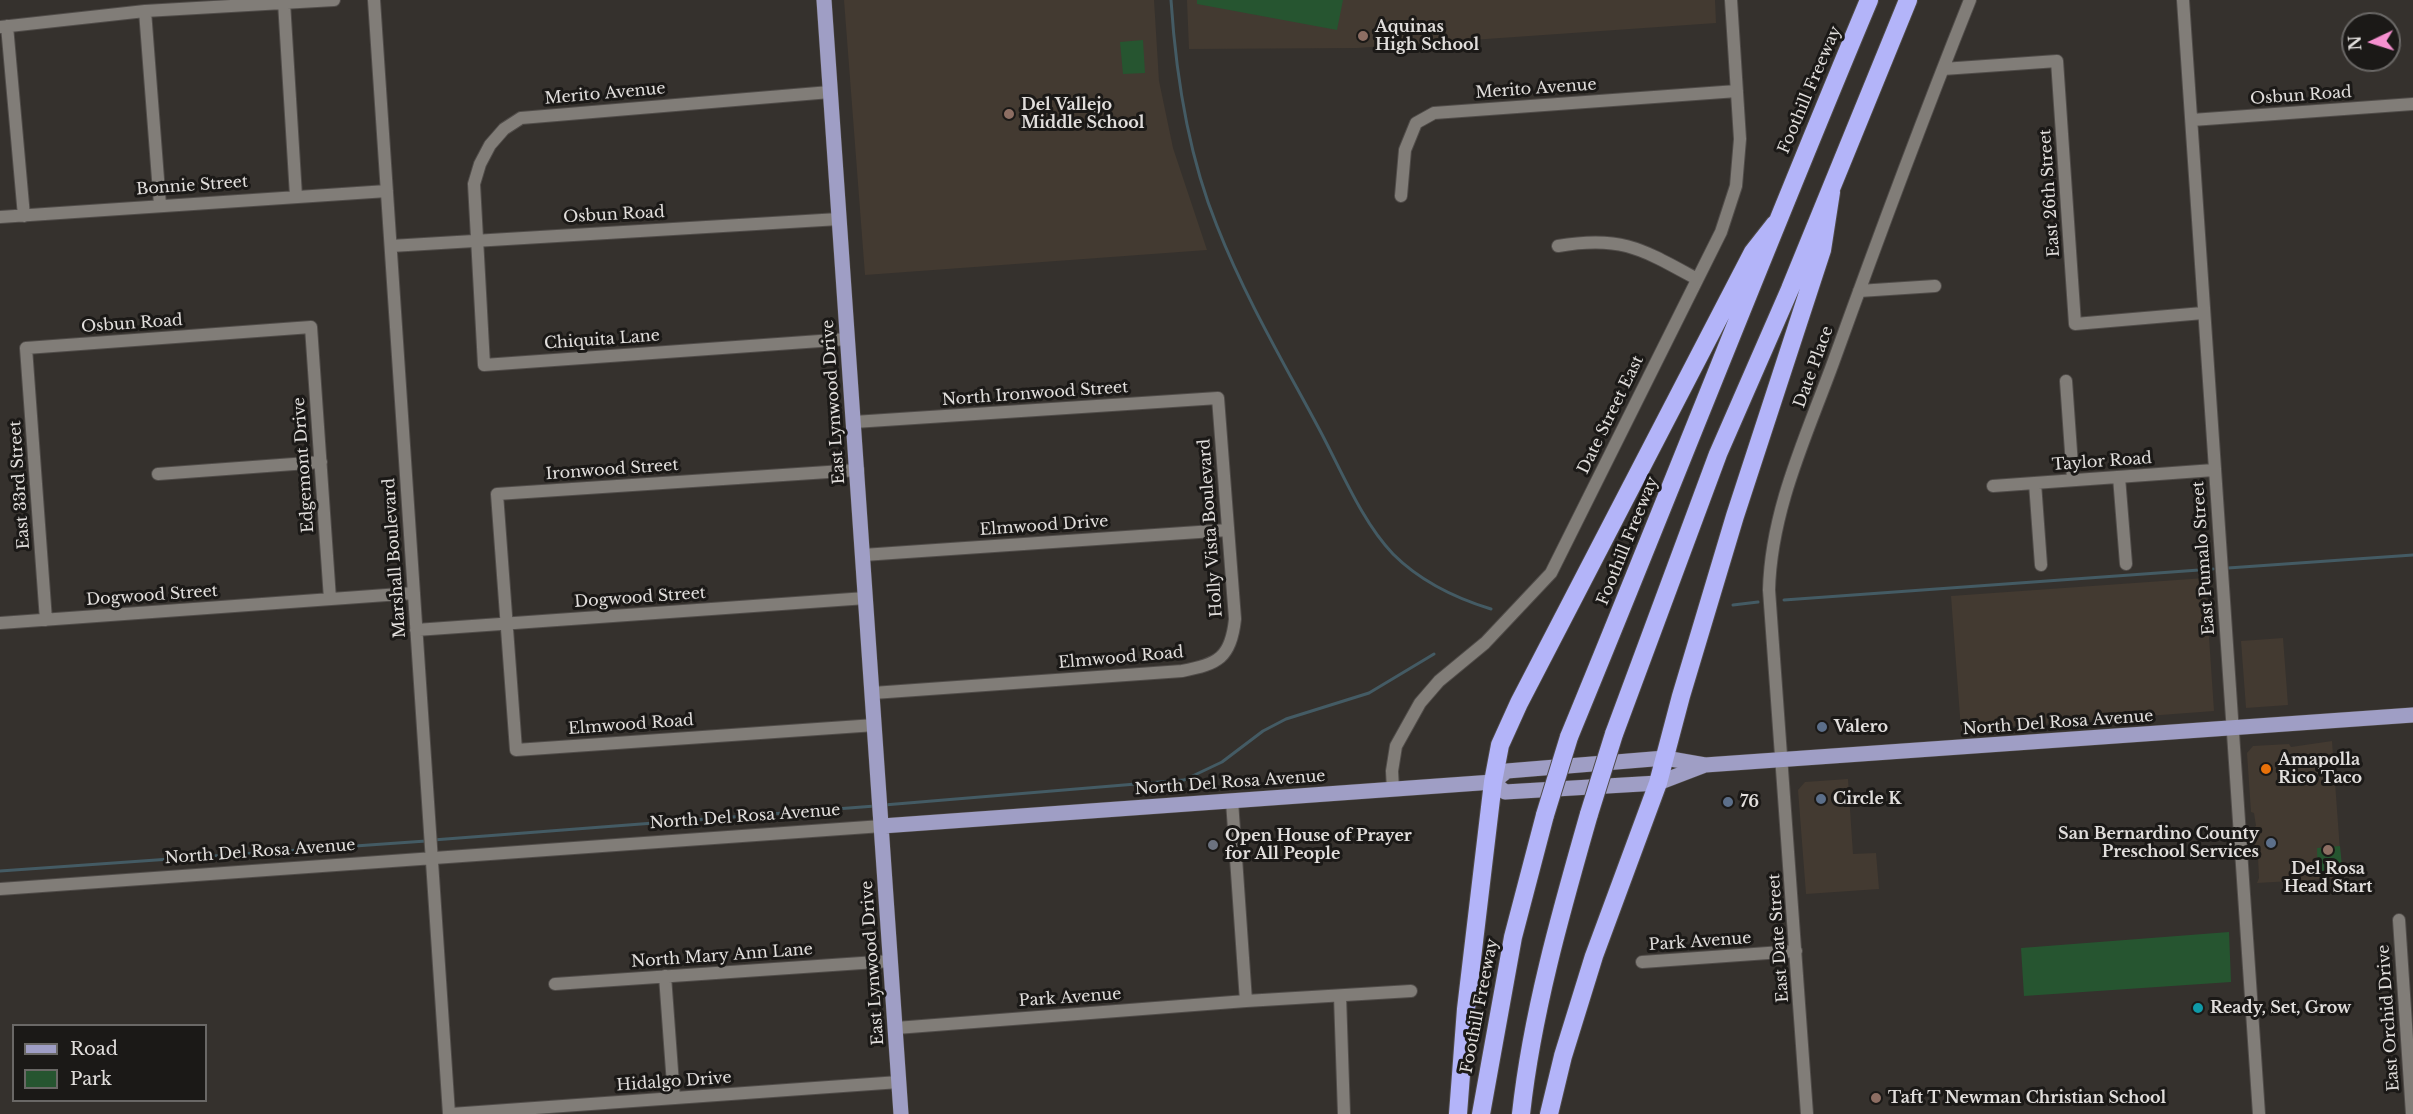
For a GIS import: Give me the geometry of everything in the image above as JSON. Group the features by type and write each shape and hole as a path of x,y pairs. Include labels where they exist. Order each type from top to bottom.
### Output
{"highway":[{"name":"Foothill Freeway","path":"1480,1114 1500,1000 1545,815 1569,737 1740,317 1774,224 1869,0"},
{"path":"1521,1114 1541,1000 1564,899 1614,734 1718,454 1831,192 1908,0"},
{"path":"1549,1114 1563,1056 1594,956 1658,783 1735,516 1822,250 1831,192"},
{"path":"1458,1114 1466,1009 1493,782 1500,745 1519,702 1748,262 1774,224"}],"main road":[{"name":"East Lynwood Drive","path":"824,0 902,1114"},
{"name":"North Del Rosa Avenue","path":"882,826 1493,782 1507,771 1665,758 1705,765 2413,715"},
{"name":"North Del Rosa Avenue","path":"1493,782 1505,792 1658,783 1705,765"}],"street":[{"path":"24,216 3,27 145,11 334,0"},
{"name":"Marshall Boulevard","path":"374,0 450,1114"},
{"name":"Date Street East","path":"1393,790 1392,771 1396,746 1420,703 1439,681 1485,643 1551,573 1720,232 1736,186 1740,139 1731,0"},
{"name":"Date Place","path":"1783,760 1769,590 1770,560 1779,512 1859,291 1970,0"},
{"name":"East Pumalo Street","path":"2183,0 2259,1114"},
{"path":"284,2 296,196"},
{"path":"145,11 160,205"},
{"name":"East 26th Street","path":"1943,69 2057,61 2075,324 2203,313"},
{"name":"Merito Avenue","path":"1401,196 1404,150 1416,123 1434,113 1737,91"},
{"name":"Merito Avenue","path":"476,239 474,184 480,164 490,145 504,129 522,118 830,92"},
{"name":"Osbun Road","path":"2192,120 2413,104"},
{"name":"Bonnie Street","path":"0,217 387,191"},
{"name":"Osbun Road","path":"391,246 476,239 839,219"},
{"name":"Chiquita Lane","path":"476,239 484,365 848,339"},
{"path":"1558,246 1586,241 1627,245 1643,249 1697,279"},
{"path":"1859,291 1935,286"},
{"name":"Osbun Road","path":"27,348 311,327"},
{"name":"Edgemont Drive","path":"311,327 330,599"},
{"name":"East 33rd Street","path":"27,348 46,620"},
{"path":"2066,381 2073,480"},
{"name":"North Ironwood Street","path":"854,422 1218,398"},
{"name":"Holly Vista Boulevard","path":"1218,398 1235,619 1233,639 1224,654"},
{"path":"158,474 321,462"},
{"name":"Ironwood Street","path":"508,624 497,494 858,470"},
{"name":"Taylor Road","path":"1993,486 2214,470"},
{"path":"2119,477 2126,564"},
{"path":"2035,483 2041,565"},
{"name":"Elmwood Drive","path":"863,555 1228,530"},
{"name":"Dogwood Street","path":"0,623 414,593"},
{"name":"Dogwood Street","path":"416,630 866,598"},
{"name":"Elmwood Road","path":"508,624 516,750 875,725"},
{"name":"Elmwood Road","path":"873,693 1182,671 1204,667 1224,654"},
{"name":"East Date Street","path":"1783,760 1807,1114"},
{"path":"1232,801 1246,1001"},
{"name":"North Del Rosa Avenue","path":"0,889 430,846 882,826"},
{"name":"East Orchid Drive","path":"2399,920 2412,1114"},
{"name":"Park Avenue","path":"1642,962 1796,951"},
{"name":"North Mary Ann Lane","path":"555,984 891,961"},
{"path":"665,976 674,1098"},
{"name":"Park Avenue","path":"896,1028 1246,1001 1412,991"},
{"path":"1340,996 1344,1114"},
{"name":"Hidalgo Drive","path":"450,1114 598,1109 674,1098 899,1082"}],"shaded area":[{"name":"Del Vallejo Middle School","path":"844,0 1154,0 1159,81 1173,148 1207,250 865,275"},
{"name":"Aquinas High School","path":"1187,0 1715,0 1716,23 1357,48 1189,49"},
{"path":"2205,578 2214,711 1961,730 1951,596"},
{"path":"2283,638 2288,705 2246,708 2241,641"},
{"path":"2332,741 2342,878 2257,883 2259,878 2258,857 2254,854 2252,829 2256,826 2254,813 2251,812 2247,753 2253,746 2289,744 2291,747"},
{"path":"1848,779 1853,854 1876,853 1879,889 1806,894 1798,790 1805,782"}],"green space":[{"path":"1197,0 1343,0 1337,30 1197,4"},
{"path":"1143,40 1145,73 1123,74 1120,42"},
{"path":"2340,846 2342,866 2333,868 2333,876 2318,877 2317,848"},
{"path":"2229,932 2231,982 2024,996 2021,948"}],"waterway":[{"path":"1171,0 1180,87 1198,172 1228,252 1264,327 1351,492 1381,541 1403,564 1426,580 1464,600 1491,609"},
{"path":"2228,568 2413,555"},
{"path":"1784,600 2213,569"},
{"path":"1733,605 1758,602"},
{"path":"884,805 1184,780 1222,762 1263,731 1286,719 1369,693 1434,654"},
{"path":"433,840 875,806"},
{"path":"0,871 426,841"}],"place":[{"name":"Aquinas High School","path":"1363,36"},
{"name":"Del Vallejo Middle School","path":"1009,114"},
{"name":"Valero","path":"1822,727"},
{"name":"Amapolla Rico Taco","path":"2266,769"},
{"name":"Circle K","path":"1821,799"},
{"name":"76","path":"1728,802"},
{"name":"San Bernardino County Preschool Services","path":"2271,843"},
{"name":"Open House of Prayer for All People","path":"1213,845"},
{"name":"Del Rosa Head Start","path":"2328,850"},
{"name":"Ready, Set, Grow","path":"2198,1008"},
{"name":"Taft T Newman Christian School","path":"1876,1098"}]}
